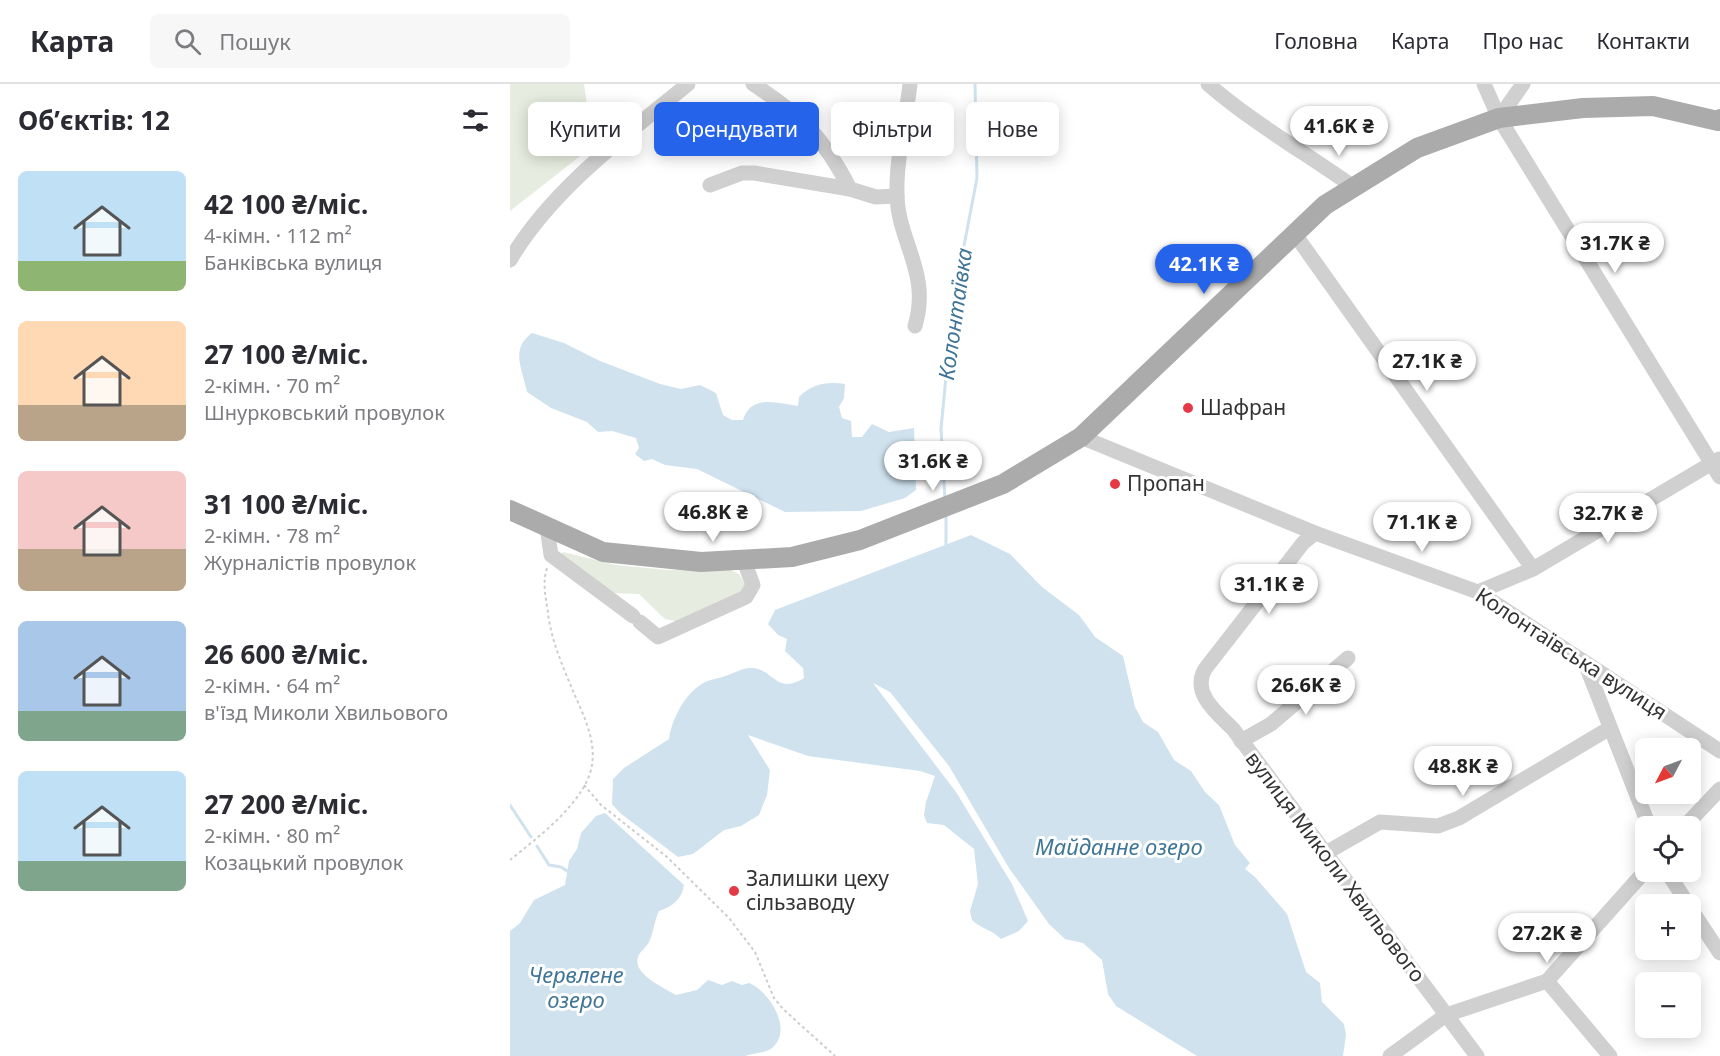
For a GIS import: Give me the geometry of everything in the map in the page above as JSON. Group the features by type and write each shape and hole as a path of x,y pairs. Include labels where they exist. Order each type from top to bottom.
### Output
{"main road":[{"path":"510,510 603,552 700,562 792,557 860,540 1003,484 1081,437 1294,233 1352,186 1417,148 1499,118 1583,108 1653,106 1719,121"}],"street":[{"path":"510,260 527,231 549,205 688,84"},
{"path":"753,84 810,128 825,144 850,189"},
{"path":"910,84 897,196 918,271 920,305 915,326"},
{"path":"1209,84 1261,126 1306,153 1352,186"},
{"path":"1484,84 1499,118 1716,460 1720,477"},
{"path":"1499,118 1523,84"},
{"path":"710,185 742,174 761,173 850,189 876,197 897,196"},
{"path":"1294,233 1533,569"},
{"name":"Колонтаївська вулиця","path":"1081,437 1315,533 1478,592 1720,751"},
{"path":"1478,592 1533,569 1716,460"},
{"path":"547,527 551,555 658,637 746,597 753,585 744,561"},
{"name":"вулиця Миколи Хвильового","path":"1315,533 1304,543 1200,677 1205,700 1241,741 1477,1056"},
{"path":"1241,741 1271,724 1348,658"},
{"path":"1585,663 1645,816"},
{"path":"1324,854 1380,822 1438,826 1459,818 1610,728"},
{"path":"1694,816 1720,789"},
{"path":"1390,1056 1446,1016 1547,981 1635,882"},
{"path":"1701,924 1720,953"},
{"path":"1547,981 1610,1056"}],"path":[{"path":"510,860 566,810 584,785 592,766 592,748 588,728 550,626 544,577 551,555"},
{"path":"584,785 601,805 667,857 729,918 755,952 774,998 835,1056"}],"shaded area":[{"path":"510,84 584,84 587,102 528,102 528,156 580,156 510,211"},
{"path":"563,552 616,565 667,570 730,570 739,574 748,589 680,622 665,619 639,594 609,593 560,556"}],"water":[{"path":"532,333 564,343 600,361 660,384 681,389 700,385 716,393 723,415 732,420 743,420 752,406 758,403 773,402 798,406 799,397 814,386 826,383 845,384 844,398 839,407 842,418 851,421 852,437 862,437 872,424 889,432 914,428 916,490 905,498 861,511 785,512 697,469 665,465 652,459 644,461 635,454 639,448 636,438 612,431 598,432 587,422 551,408 527,392 519,352 525,339"},
{"name":"Майданне озеро","path":"971,535 1010,554 1042,587 1079,615 1095,637 1123,656 1135,707 1143,722 1158,732 1174,760 1191,771 1205,792 1219,805 1235,845 1250,863 1245,869 1255,877 1287,914 1306,972 1320,983 1322,1002 1344,1024 1346,1035 1343,1056 1197,1056 1116,1006 1108,994 1102,960 1083,943 1065,939 1049,924 1009,868 949,766 890,692 873,683 956,792 1012,884 1028,921 1019,931 1001,939 972,920 970,911 978,884 974,849 944,825 927,823 924,815 926,802 935,776 920,771 808,756 748,735 770,770 767,795 759,815 741,826 724,830 693,854 678,857 620,813 612,804 613,779 624,768 669,739 673,723 686,699 705,682 750,668 758,669 787,684 804,678 803,668 785,651 787,639 778,635 768,624 775,610"},
{"name":"Червлене озеро","path":"605,813 684,885 676,902 659,911 649,942 638,957 637,963 644,975 676,995 697,990 708,980 722,985 732,981 742,985 749,983 757,987 771,1002 780,1022 778,1040 772,1048 745,1056 510,1056 510,931 520,923 534,900 565,885 569,861 577,849 581,833 596,816"}],"waterway":[{"name":"Колонтаївка","path":"945,499 941,429 953,303 977,178 975,84"},
{"name":"Колонтаївка","path":"946,515 946,547"},
{"path":"510,805 531,837"},
{"path":"537,846 549,865 561,867 570,873"}],"place":[{"name":"Шафран","path":"1188,408"},
{"name":"Пропан","path":"1115,484"},
{"name":"Залишки цеху сільзаводу","path":"734,891"}]}
